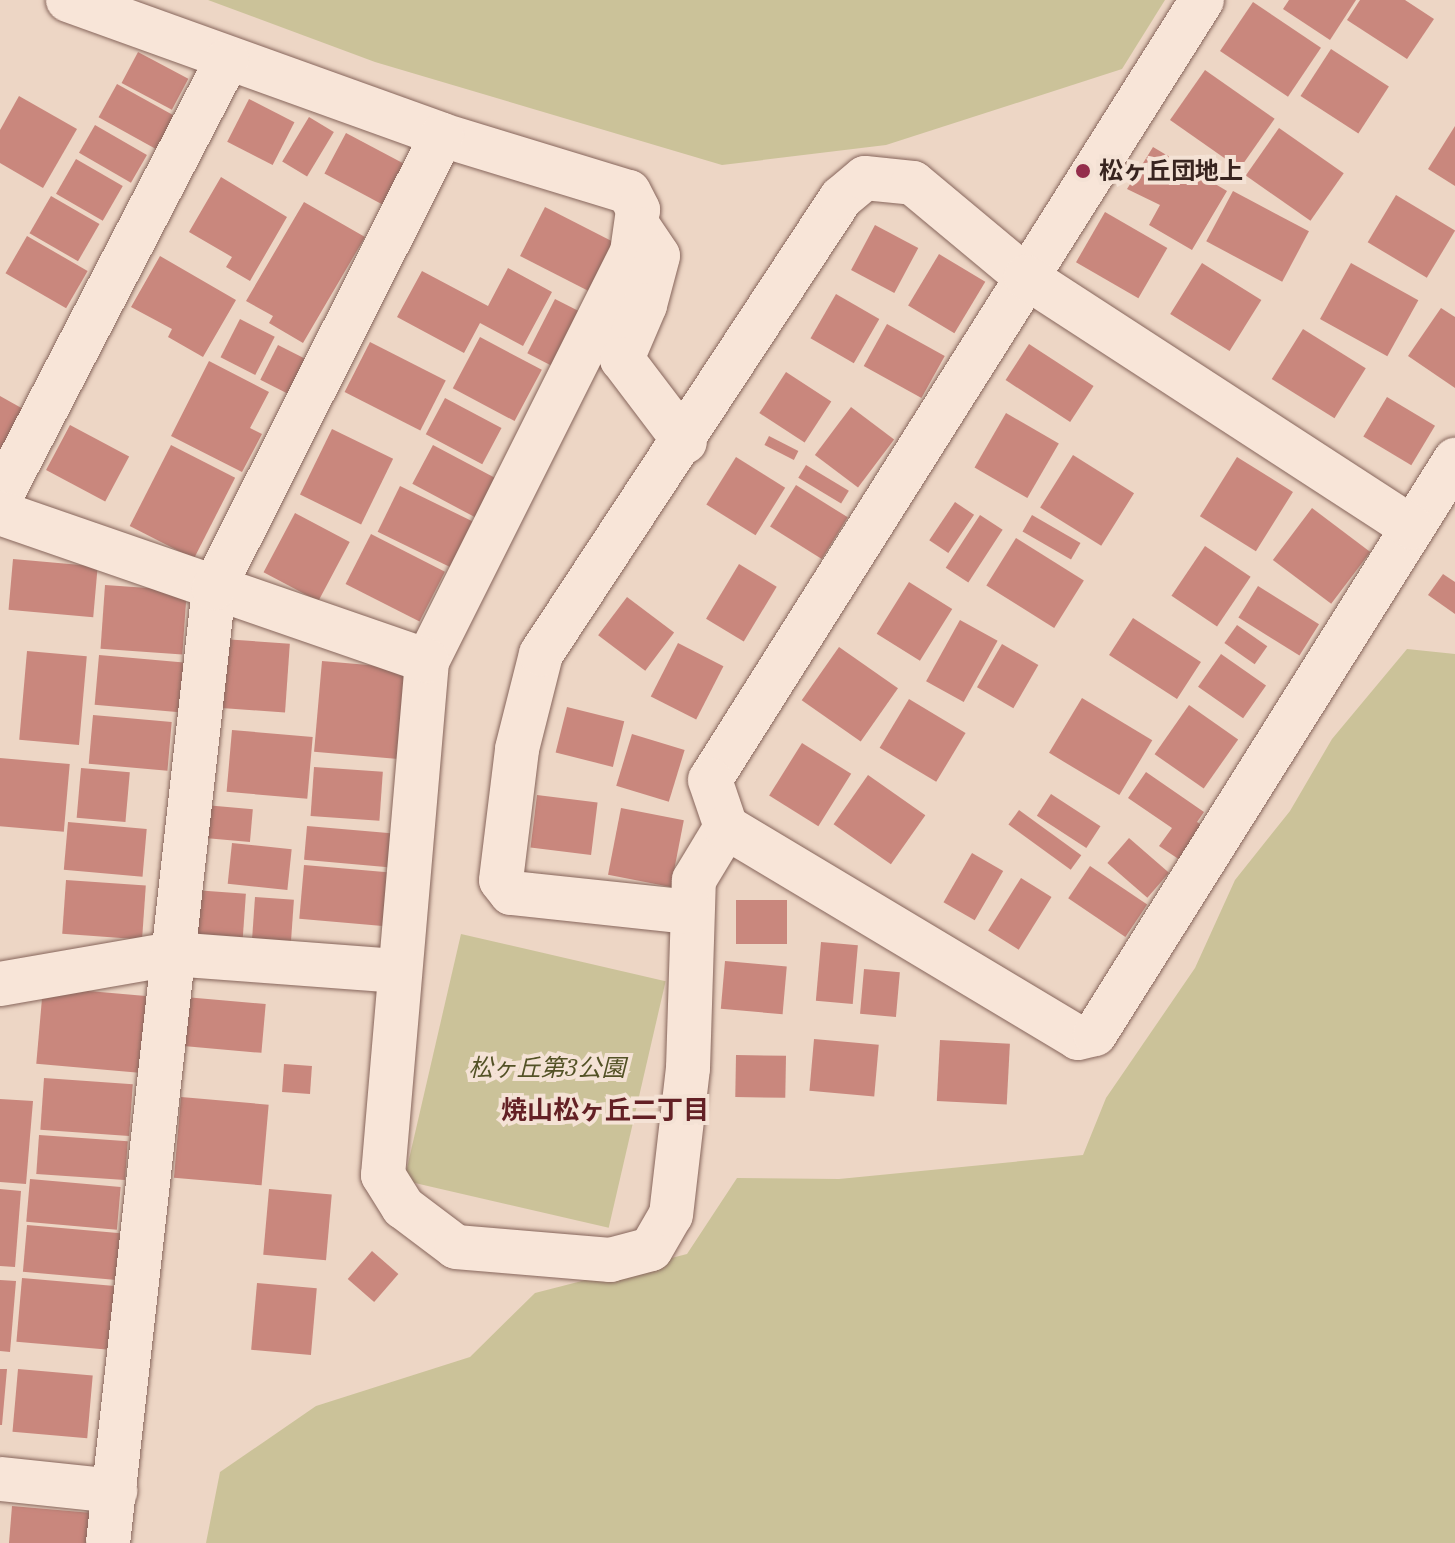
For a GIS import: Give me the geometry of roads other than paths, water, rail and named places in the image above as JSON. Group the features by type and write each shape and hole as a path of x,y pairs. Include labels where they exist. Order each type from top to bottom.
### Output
{"street":[{"path":"68,0 227,60 442,135 629,192 638,210 632,252 427,661 383,1175 403,1207 456,1247 610,1260 651,1249 671,1215 688,1068 690,912 694,880 726,827"},
{"path":"1202,0 710,780 726,827 1078,1038 1095,1034 1455,460"},
{"path":"0,498 227,60"},
{"path":"108,1543 214,588 442,135"},
{"path":"690,912 511,893 501,880 517,749 541,654 685,442 841,198 865,178 913,183 1026,277 1412,528"},
{"path":"636,224 658,256 645,305 622,359 685,442"},
{"path":"0,513 427,661"},
{"path":"0,984 172,954 399,971"},
{"path":"0,1479 115,1491"}],"place":[{"name":"松ヶ丘団地上","path":"1083,171"}],"district":[{"name":"焼山松ヶ丘二丁目","path":"605,1110"}],"park label":[{"name":"松ヶ丘第3公園","path":"547,1068"}]}
